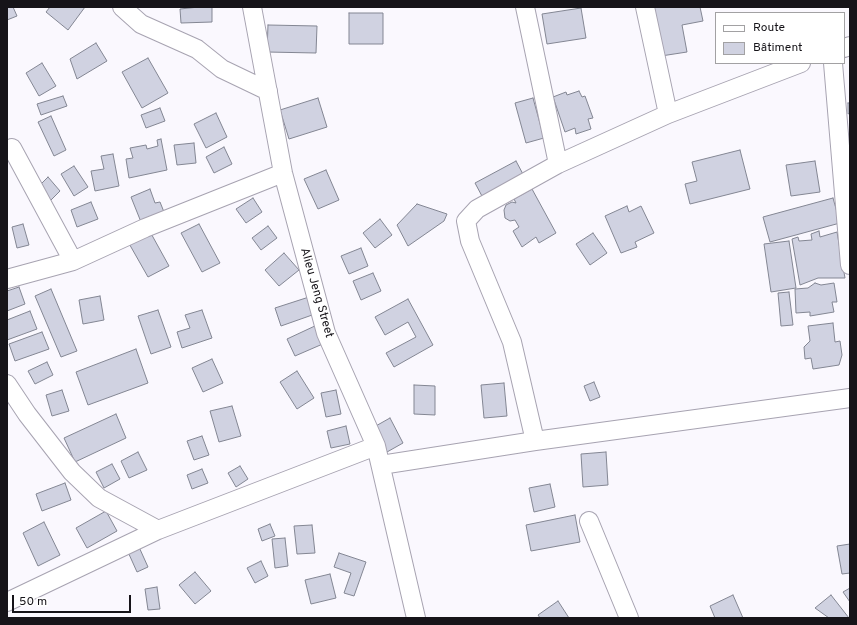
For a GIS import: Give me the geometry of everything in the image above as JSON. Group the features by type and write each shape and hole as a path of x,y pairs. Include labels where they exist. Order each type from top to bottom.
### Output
{"street":[{"path":"122,7 141,24 197,49 222,69 268,91"},
{"name":"Alieu Jeng Street","path":"252,7 283,174 326,333 376,446 416,618"},
{"path":"525,7 558,164"},
{"path":"645,7 668,114"},
{"path":"535,441 512,342 470,241 466,220 477,209 558,164 668,114 798,64"},
{"path":"833,64 850,265"},
{"path":"12,148 73,260"},
{"path":"7,279 73,260 145,228 283,174"},
{"path":"7,384 27,414 72,472 99,498 158,530"},
{"path":"381,465 535,441 850,398"},
{"path":"7,602 158,530 376,446"},
{"path":"589,521 629,618"}],"building":[{"path":"7,7 13,7 17,16 7,20"},
{"path":"50,7 85,7 68,30 46,12"},
{"path":"212,7 212,22 181,23 180,9"},
{"path":"700,7 703,21 682,25 687,52 661,56 651,8"},
{"path":"581,8 586,38 547,44 542,14"},
{"path":"349,13 383,13 383,44 349,44"},
{"path":"268,25 317,26 316,53 267,52"},
{"path":"96,43 107,61 77,79 70,59"},
{"path":"148,58 168,93 142,108 122,72"},
{"path":"42,63 56,86 39,96 26,73"},
{"path":"579,91 582,97 585,96 593,118 588,119 591,129 576,134 575,128 565,132 553,97 566,92 567,95"},
{"path":"63,96 67,106 41,115 37,104"},
{"path":"318,98 327,127 289,139 280,110"},
{"path":"533,98 544,138 526,143 515,103"},
{"path":"848,103 850,103 850,113 848,114"},
{"path":"160,108 165,121 146,128 141,115"},
{"path":"216,113 227,137 206,148 194,124"},
{"path":"51,116 66,150 54,156 38,122"},
{"path":"161,139 167,170 129,178 126,159 133,158 130,148 146,145 147,149 158,146 157,140"},
{"path":"194,143 196,163 177,165 174,145"},
{"path":"224,147 232,164 214,173 206,157"},
{"path":"740,150 750,189 690,204 685,184 697,181 692,162"},
{"path":"113,154 119,186 95,191 91,171 104,169 101,156"},
{"path":"516,161 524,176 483,198 475,183"},
{"path":"815,161 820,192 791,196 786,165"},
{"path":"74,166 88,187 74,196 61,174"},
{"path":"326,170 339,200 318,209 304,179"},
{"path":"48,177 60,191 51,200 38,187"},
{"path":"150,189 155,203 160,202 164,212 141,222 131,197"},
{"path":"532,189 556,233 539,243 536,237 522,247 513,231 519,227 515,220 510,221 505,218 504,210 506,205 512,202 516,203 514,199"},
{"path":"253,198 262,212 246,223 236,209"},
{"path":"833,198 840,223 770,242 763,217"},
{"path":"91,202 98,219 77,227 71,210"},
{"path":"417,204 447,214 444,221 408,246 397,225"},
{"path":"627,206 629,212 641,206 654,233 635,242 637,247 621,253 605,216"},
{"path":"380,219 392,235 375,248 363,233"},
{"path":"23,224 29,245 17,248 12,227"},
{"path":"199,224 220,263 202,272 181,233"},
{"path":"268,226 277,238 261,250 252,238"},
{"path":"148,228 169,266 148,277 127,240"},
{"path":"819,231 820,237 837,232 845,278 818,278 800,285 792,239 798,237 799,241 812,240 811,234"},
{"path":"593,233 607,253 590,265 576,244"},
{"path":"789,241 796,288 771,292 764,244"},
{"path":"361,248 368,266 349,274 341,256"},
{"path":"284,253 299,270 279,286 265,270"},
{"path":"373,273 381,291 361,300 353,281"},
{"path":"815,283 821,285 834,283 837,302 832,302 834,312 810,316 810,312 796,313 795,289 808,288"},
{"path":"19,287 25,304 7,311 7,291"},
{"path":"51,289 77,351 61,357 35,296"},
{"path":"789,292 793,325 781,326 778,293"},
{"path":"100,296 104,320 83,324 79,300"},
{"path":"309,297 315,314 281,326 275,308"},
{"path":"408,299 433,345 394,367 386,353 416,337 408,322 385,335 375,317"},
{"path":"158,310 171,347 151,354 138,316"},
{"path":"202,310 212,338 182,348 177,332 190,328 185,315"},
{"path":"30,311 37,329 7,340 7,320"},
{"path":"833,323 835,342 840,341 842,355 839,365 813,369 811,358 805,359 804,347 810,341 808,326"},
{"path":"317,325 325,343 295,356 287,339"},
{"path":"42,332 49,349 15,361 9,344"},
{"path":"136,349 148,383 88,405 76,372"},
{"path":"212,359 223,383 203,392 192,368"},
{"path":"47,362 53,375 35,384 28,371"},
{"path":"297,371 314,398 297,409 280,382"},
{"path":"594,382 600,397 590,401 584,386"},
{"path":"504,383 507,416 484,418 481,385"},
{"path":"414,385 435,386 435,415 414,414"},
{"path":"62,390 69,411 52,416 46,395"},
{"path":"336,390 341,414 326,417 321,393"},
{"path":"232,406 241,436 219,442 210,411"},
{"path":"116,414 126,438 75,462 64,438"},
{"path":"390,418 403,443 387,452 374,427"},
{"path":"346,426 350,444 331,448 327,431"},
{"path":"202,436 209,455 194,460 187,441"},
{"path":"138,452 147,470 129,478 121,461"},
{"path":"606,452 608,485 583,487 581,454"},
{"path":"112,464 120,479 104,488 96,472"},
{"path":"240,466 248,479 236,487 228,473"},
{"path":"202,469 208,483 192,489 187,475"},
{"path":"65,483 71,500 42,511 36,494"},
{"path":"550,484 555,507 534,512 529,488"},
{"path":"106,511 117,531 87,548 76,528"},
{"path":"575,515 580,542 531,551 526,525"},
{"path":"44,522 60,555 38,566 23,533"},
{"path":"270,524 275,536 262,541 258,529"},
{"path":"312,525 315,553 297,554 294,526"},
{"path":"285,538 288,566 275,568 272,539"},
{"path":"850,544 850,573 842,574 837,546"},
{"path":"139,547 148,567 137,572 128,552"},
{"path":"339,553 366,562 354,596 344,593 351,573 334,567"},
{"path":"261,561 268,576 255,583 247,568"},
{"path":"195,572 211,591 195,604 179,585"},
{"path":"330,574 336,598 311,604 305,580"},
{"path":"157,587 160,609 148,610 145,589"},
{"path":"850,588 850,602 843,592"},
{"path":"733,595 743,618 715,618 710,606"},
{"path":"831,595 849,618 829,618 815,608"},
{"path":"558,601 569,618 540,618 538,615"}]}
